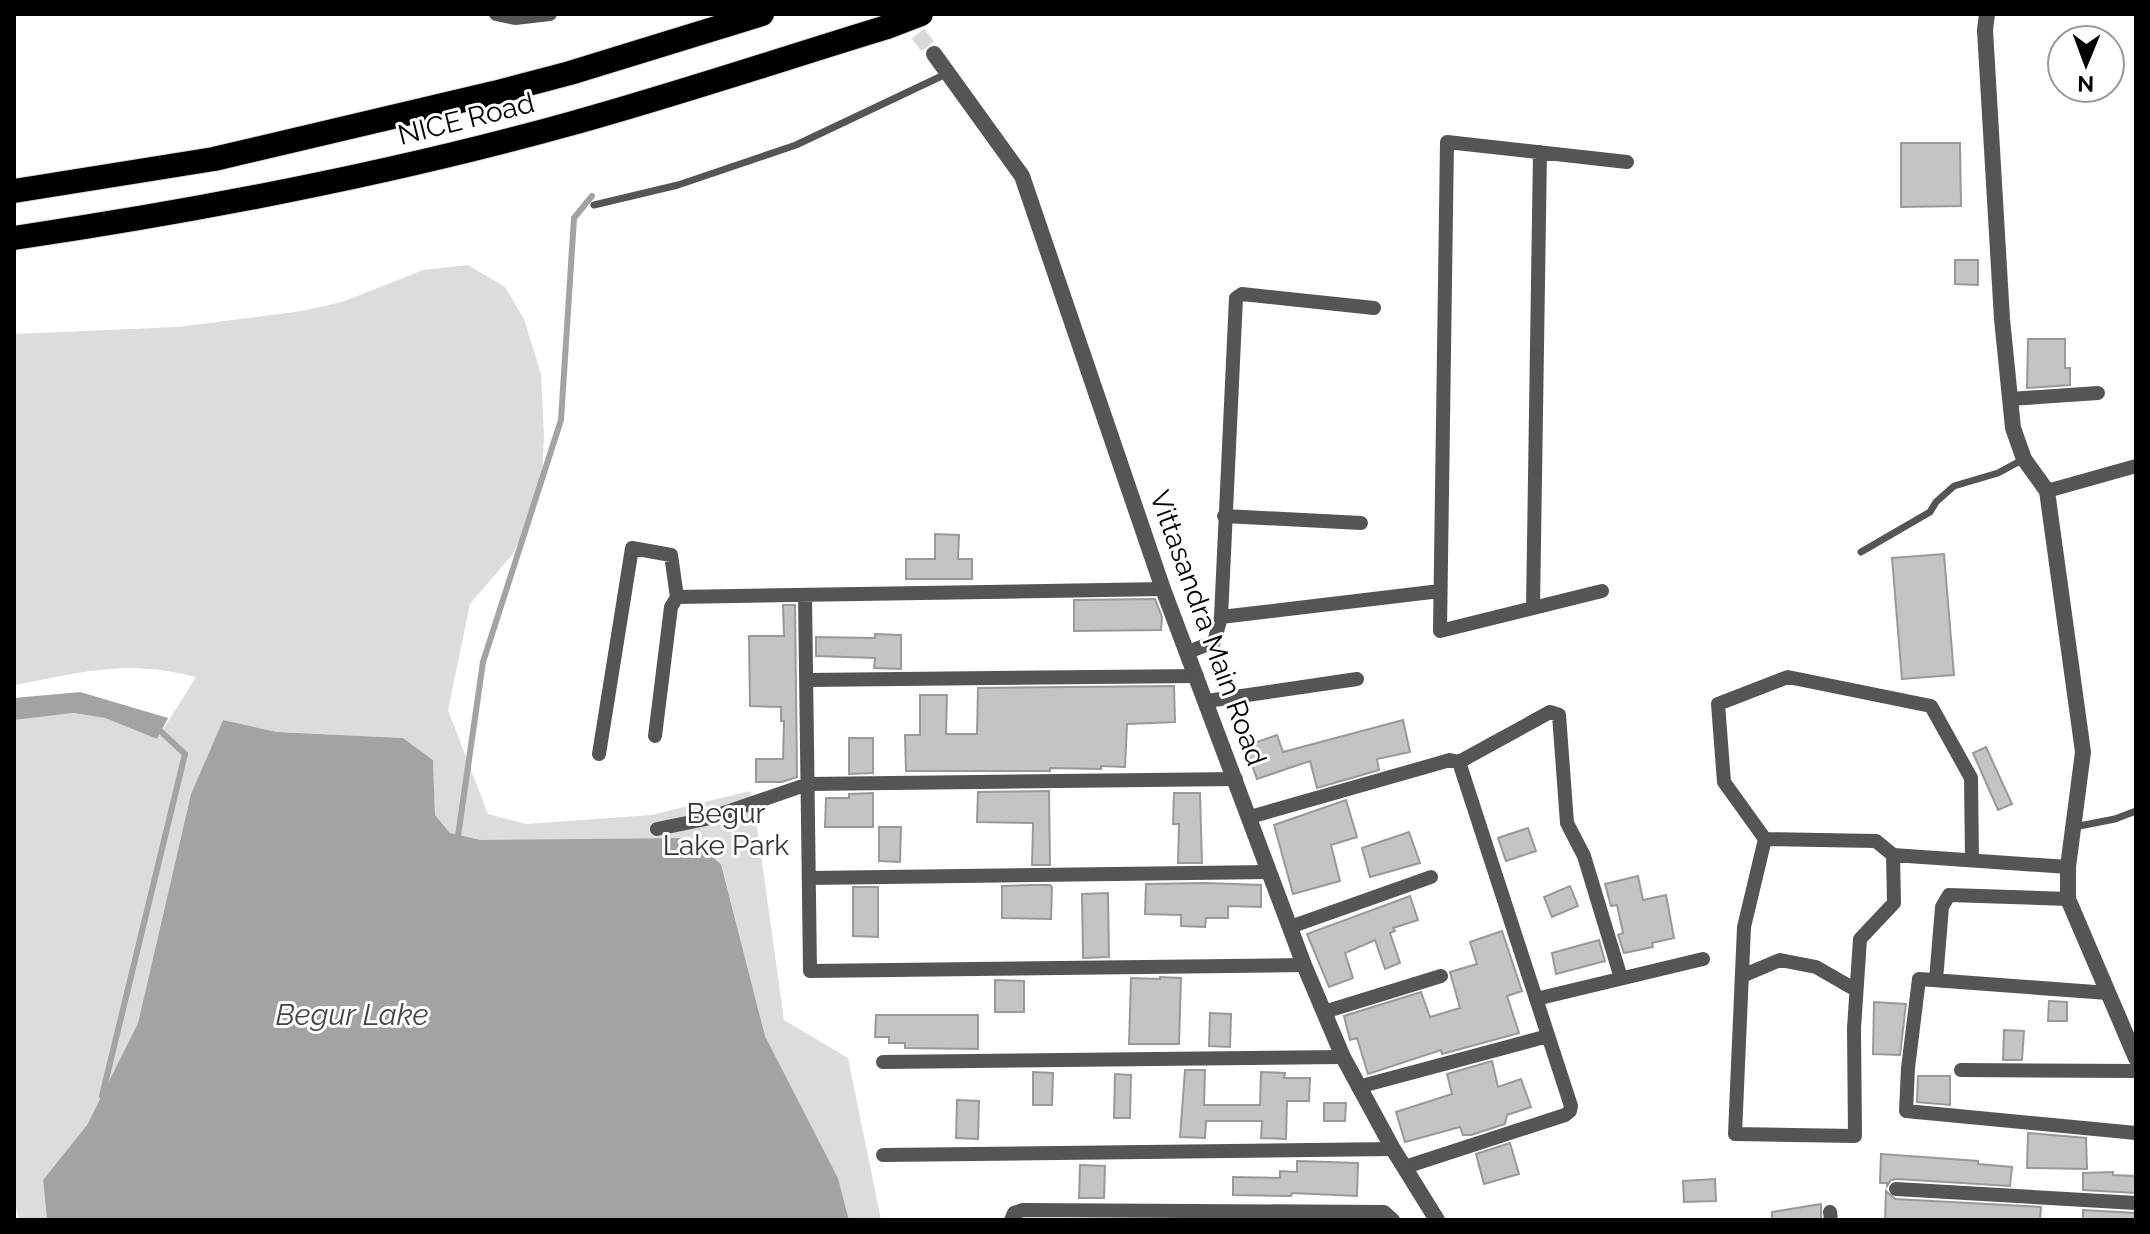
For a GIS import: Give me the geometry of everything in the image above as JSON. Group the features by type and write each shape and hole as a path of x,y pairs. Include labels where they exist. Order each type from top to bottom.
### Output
{"highway":[{"name":"NICE Road","path":"14,191 214,159 465,100 585,69 762,14"},
{"name":"NICE Road","path":"14,238 175,213 426,161 573,123 921,14"}],"street":[{"path":"496,14 515,18 550,14"},
{"path":"1987,14 1985,30 2002,319 2013,428 2024,459 2047,491 2083,752 2068,867 2068,899 2136,1058"},
{"name":"Vittasandra Main Road","path":"934,54 1022,176 1163,589 1304,965 1358,1087 1437,1220"},
{"path":"1602,591 1440,631 1447,142 1627,162"},
{"path":"1533,608 1540,152"},
{"path":"1188,652 1214,642 1221,617 1236,298 1242,294 1374,308"},
{"path":"2010,399 2098,393"},
{"path":"2047,491 2136,466"},
{"path":"1224,516 1361,523"},
{"path":"599,754 632,548 671,555 677,597 671,607 655,736"},
{"path":"677,597 1163,589"},
{"path":"1221,617 1440,591"},
{"path":"805,595 810,971 1304,965"},
{"path":"806,680 1197,676"},
{"path":"1893,855 1894,903 1860,939 1854,1028 1855,1136 1735,1134 1744,927 1765,839 1724,782 1718,704 1788,677 1931,706 1971,778 1972,859"},
{"path":"1207,701 1357,679"},
{"path":"1250,817 1450,760 1459,762 1550,712 1559,715 1567,823 1584,856 1621,978"},
{"path":"1405,1167 1570,1111 1571,1106 1459,762"},
{"path":"657,829 706,819 808,784 1236,779"},
{"path":"1765,839 1876,841 1893,855 2068,867"},
{"path":"809,878 1269,872"},
{"path":"1290,927 1431,877"},
{"path":"1936,980 1942,907 1949,895 2068,899"},
{"path":"1536,999 1703,959"},
{"path":"1742,976 1780,960 1816,967 1856,990"},
{"path":"1324,1012 1441,976"},
{"path":"2108,993 1919,979 1906,1111 2136,1133"},
{"path":"1358,1087 1548,1036"},
{"path":"883,1062 1343,1057"},
{"path":"1961,1070 2136,1071"},
{"path":"883,1155 1393,1149"},
{"path":"1896,1189 2136,1203"},
{"path":"1011,1220 1014,1213 1023,1210 1384,1212 1393,1220"}],"lane":[{"path":"594,205 678,185 796,145 948,73"},
{"path":"1861,552 1930,512 1954,486 1998,473 2024,459"},
{"path":"2074,827 2115,819 2136,811"}],"green space":[{"name":"Begur Lake Park","path":"468,265 505,287 524,319 541,374 544,436 542,477 527,527 512,555 470,604 448,710 488,814 526,824 651,815 750,791 784,1020 848,1058 881,1220 849,1220 838,1178 765,1036 721,863 481,840 450,833 435,815 433,760 403,738 277,732 223,720 191,794 138,1023 87,1125 43,1180 47,1220 19,1220 14,1201 14,720 72,713 105,718 157,739 196,677 126,668 83,672 14,685 14,334 177,327 302,311 342,302 423,270"}],"water":[{"path":"80,692 168,718 157,739 105,718 73,713 14,720 14,698"},
{"name":"Begur Lake","path":"223,720 277,732 403,738 433,760 435,815 450,833 481,840 687,838 721,864 765,1036 838,1178 849,1220 47,1220 43,1180 87,1125 138,1023 191,794"}],"building":[{"path":"1901,143 1960,143 1961,206 1901,207"},
{"path":"1955,260 1978,260 1978,285 1955,284"},
{"path":"2028,339 2065,339 2065,368 2070,368 2070,385 2027,388"},
{"path":"935,534 959,535 958,559 972,559 972,579 906,579 906,559 935,559"},
{"path":"1944,554 1954,675 1902,679 1892,558"},
{"path":"1155,599 1162,617 1161,630 1074,631 1074,600"},
{"path":"783,605 795,605 797,777 782,782 756,782 756,759 783,759 784,721 781,721 781,707 750,706 749,636 784,636"},
{"path":"875,634 901,635 901,669 874,668 875,658 816,656 816,637 875,638"},
{"path":"1174,686 1175,722 1127,724 1125,767 1050,768 1050,771 906,771 905,735 920,735 920,695 947,695 946,734 977,734 978,688"},
{"path":"1403,720 1410,752 1377,759 1379,770 1317,788 1310,761 1257,779 1245,746 1277,735 1283,752"},
{"path":"849,738 873,738 873,773 849,774"},
{"path":"1986,747 2012,804 1998,810 1973,753"},
{"path":"1049,791 1050,865 1032,865 1033,823 977,822 978,792"},
{"path":"873,793 873,827 825,827 826,798 849,798 849,794"},
{"path":"1174,793 1200,793 1202,863 1178,863 1179,824 1173,824"},
{"path":"1346,800 1357,837 1331,845 1340,881 1293,894 1274,825"},
{"path":"879,827 901,827 900,862 879,861"},
{"path":"1528,828 1536,851 1506,861 1498,838"},
{"path":"1409,832 1420,863 1370,877 1362,848"},
{"path":"1638,876 1643,900 1666,895 1674,938 1652,943 1653,947 1624,953 1618,935 1623,933 1617,905 1611,906 1605,884"},
{"path":"1146,884 1261,885 1261,907 1228,906 1228,918 1206,918 1205,927 1181,926 1181,915 1145,914"},
{"path":"1050,885 1051,919 1002,918 1002,886"},
{"path":"1570,886 1578,906 1552,917 1544,897"},
{"path":"853,887 878,887 878,937 853,936"},
{"path":"1108,893 1109,957 1083,958 1082,894"},
{"path":"1410,896 1418,920 1393,928 1395,931 1390,933 1400,963 1385,969 1375,940 1345,953 1353,978 1329,987 1307,934"},
{"path":"1502,931 1522,991 1507,996 1519,1033 1442,1054 1441,1050 1368,1074 1357,1038 1350,1040 1344,1016 1421,992 1430,1017 1460,1008 1450,972 1477,964 1470,942"},
{"path":"1599,940 1605,961 1556,974 1552,953"},
{"path":"1131,978 1181,978 1179,1044 1129,1044"},
{"path":"995,980 1024,981 1024,1012 995,1012"},
{"path":"2049,1001 2067,1002 2067,1021 2048,1021"},
{"path":"1874,1002 1906,1004 1900,1055 1873,1054"},
{"path":"1210,1013 1231,1014 1230,1047 1209,1046"},
{"path":"876,1015 978,1015 978,1049 905,1048 905,1043 889,1043 889,1037 875,1037"},
{"path":"2004,1030 2024,1031 2022,1060 2003,1060"},
{"path":"1492,1061 1498,1087 1521,1079 1531,1107 1507,1115 1505,1124 1471,1135 1463,1135 1460,1127 1405,1142 1396,1112 1452,1094 1447,1074"},
{"path":"1185,1070 1205,1070 1204,1105 1260,1105 1261,1072 1285,1073 1284,1078 1310,1078 1309,1101 1287,1101 1286,1139 1261,1138 1262,1121 1206,1121 1205,1138 1180,1137"},
{"path":"1033,1072 1053,1073 1052,1105 1033,1105"},
{"path":"1115,1074 1131,1075 1130,1118 1114,1118"},
{"path":"1918,1076 1950,1076 1950,1105 1917,1102"},
{"path":"957,1100 979,1101 978,1139 956,1138"},
{"path":"1324,1103 1346,1103 1345,1121 1324,1121"},
{"path":"2028,1133 2086,1138 2087,1169 2027,1168"},
{"path":"1510,1143 1519,1174 1484,1184 1476,1154"},
{"path":"1881,1154 1978,1161 1978,1164 2012,1167 2010,1186 1897,1179 1891,1180 1887,1186 1887,1183 1880,1183"},
{"path":"1297,1161 1358,1163 1357,1196 1292,1193 1291,1196 1233,1195 1233,1177 1280,1178 1280,1171 1297,1172"},
{"path":"1080,1165 1105,1166 1104,1198 1079,1198"},
{"path":"2113,1172 2113,1175 2136,1176 2136,1193 2083,1190 2083,1173"},
{"path":"1715,1179 1716,1201 1684,1202 1683,1181"},
{"path":"1886,1191 1895,1199 2041,1207 2040,1220 1885,1220"},
{"path":"1821,1204 1821,1220 1772,1220 1772,1212"},
{"path":"2083,1210 2136,1213 2136,1220 2083,1220"}],"waterway":[{"path":"457,843 483,662 561,420 574,218 592,196"},
{"path":"102,1096 185,754 156,727"}],"tunnel":[{"path":"903,15 934,54"}]}
